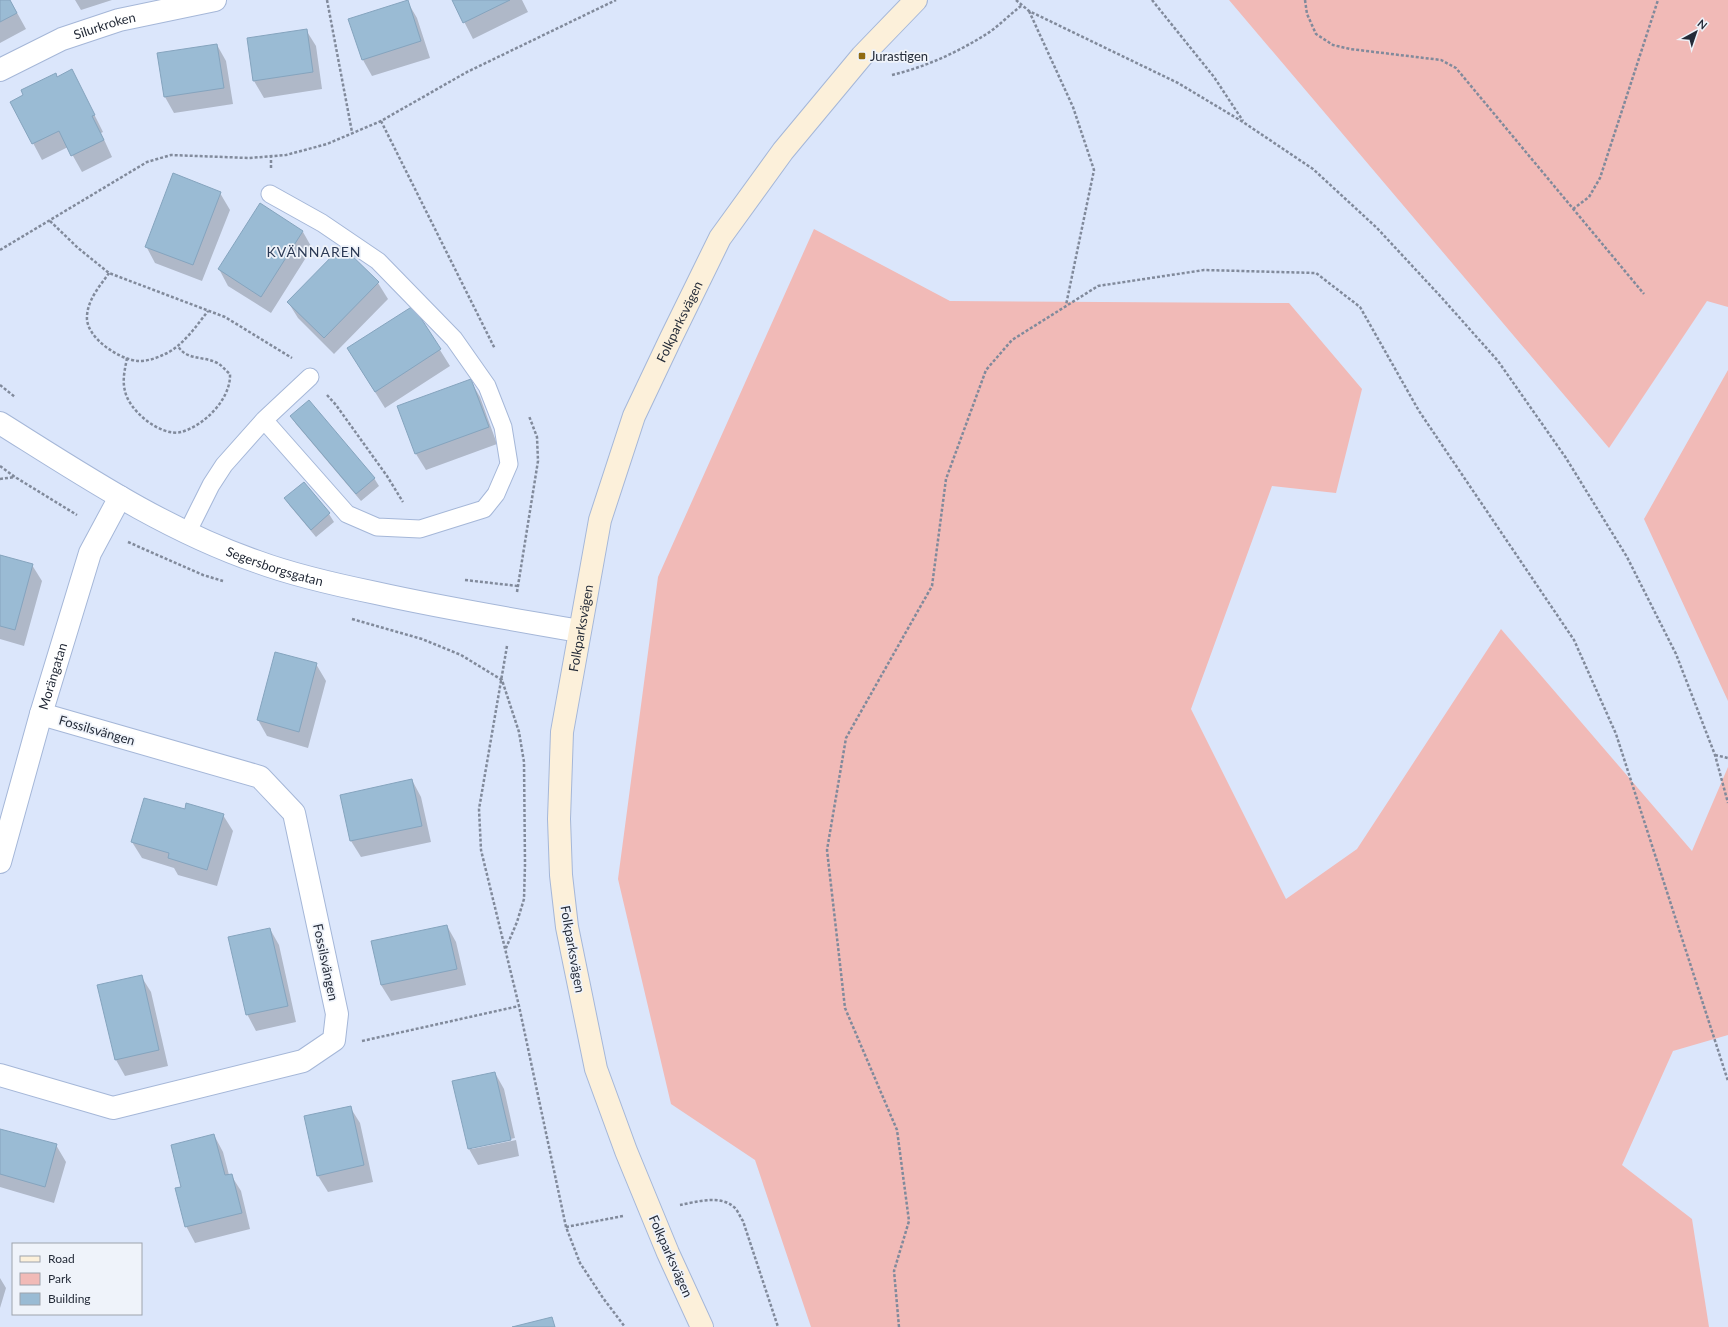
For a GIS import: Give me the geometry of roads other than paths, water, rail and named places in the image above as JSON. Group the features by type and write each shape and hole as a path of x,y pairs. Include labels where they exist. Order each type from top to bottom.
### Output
{"main road":[{"name":"Folkparksvägen","path":"702,1327 668,1253 629,1159 596,1069 567,927 561,875 559,819 562,732 600,520 634,416 720,238 788,145 862,56 916,0"}],"street":[{"name":"Silurkroken","path":"0,70 62,39 119,20 215,0"},
{"name":"Segersborgsgatan","path":"0,423 120,497 187,533 258,562 334,584 406,600 579,631"},
{"name":"Morängatan","path":"0,862 41,714 90,552 120,497"},
{"name":"Fossilsvängen","path":"0,1075 113,1108 303,1061 334,1040 337,1014 294,813 260,777 41,714"}],"lane":[{"path":"264,420 347,514 377,527 420,529 484,509 496,494 509,464 503,427 487,386 454,339 378,261 322,223 270,194"},
{"path":"187,533 211,485 224,465 264,420 310,377"}],"place":[{"name":"Jurastigen","path":"862,56"}],"district":[{"name":"KVÄNNAREN","path":"314,252"}]}
